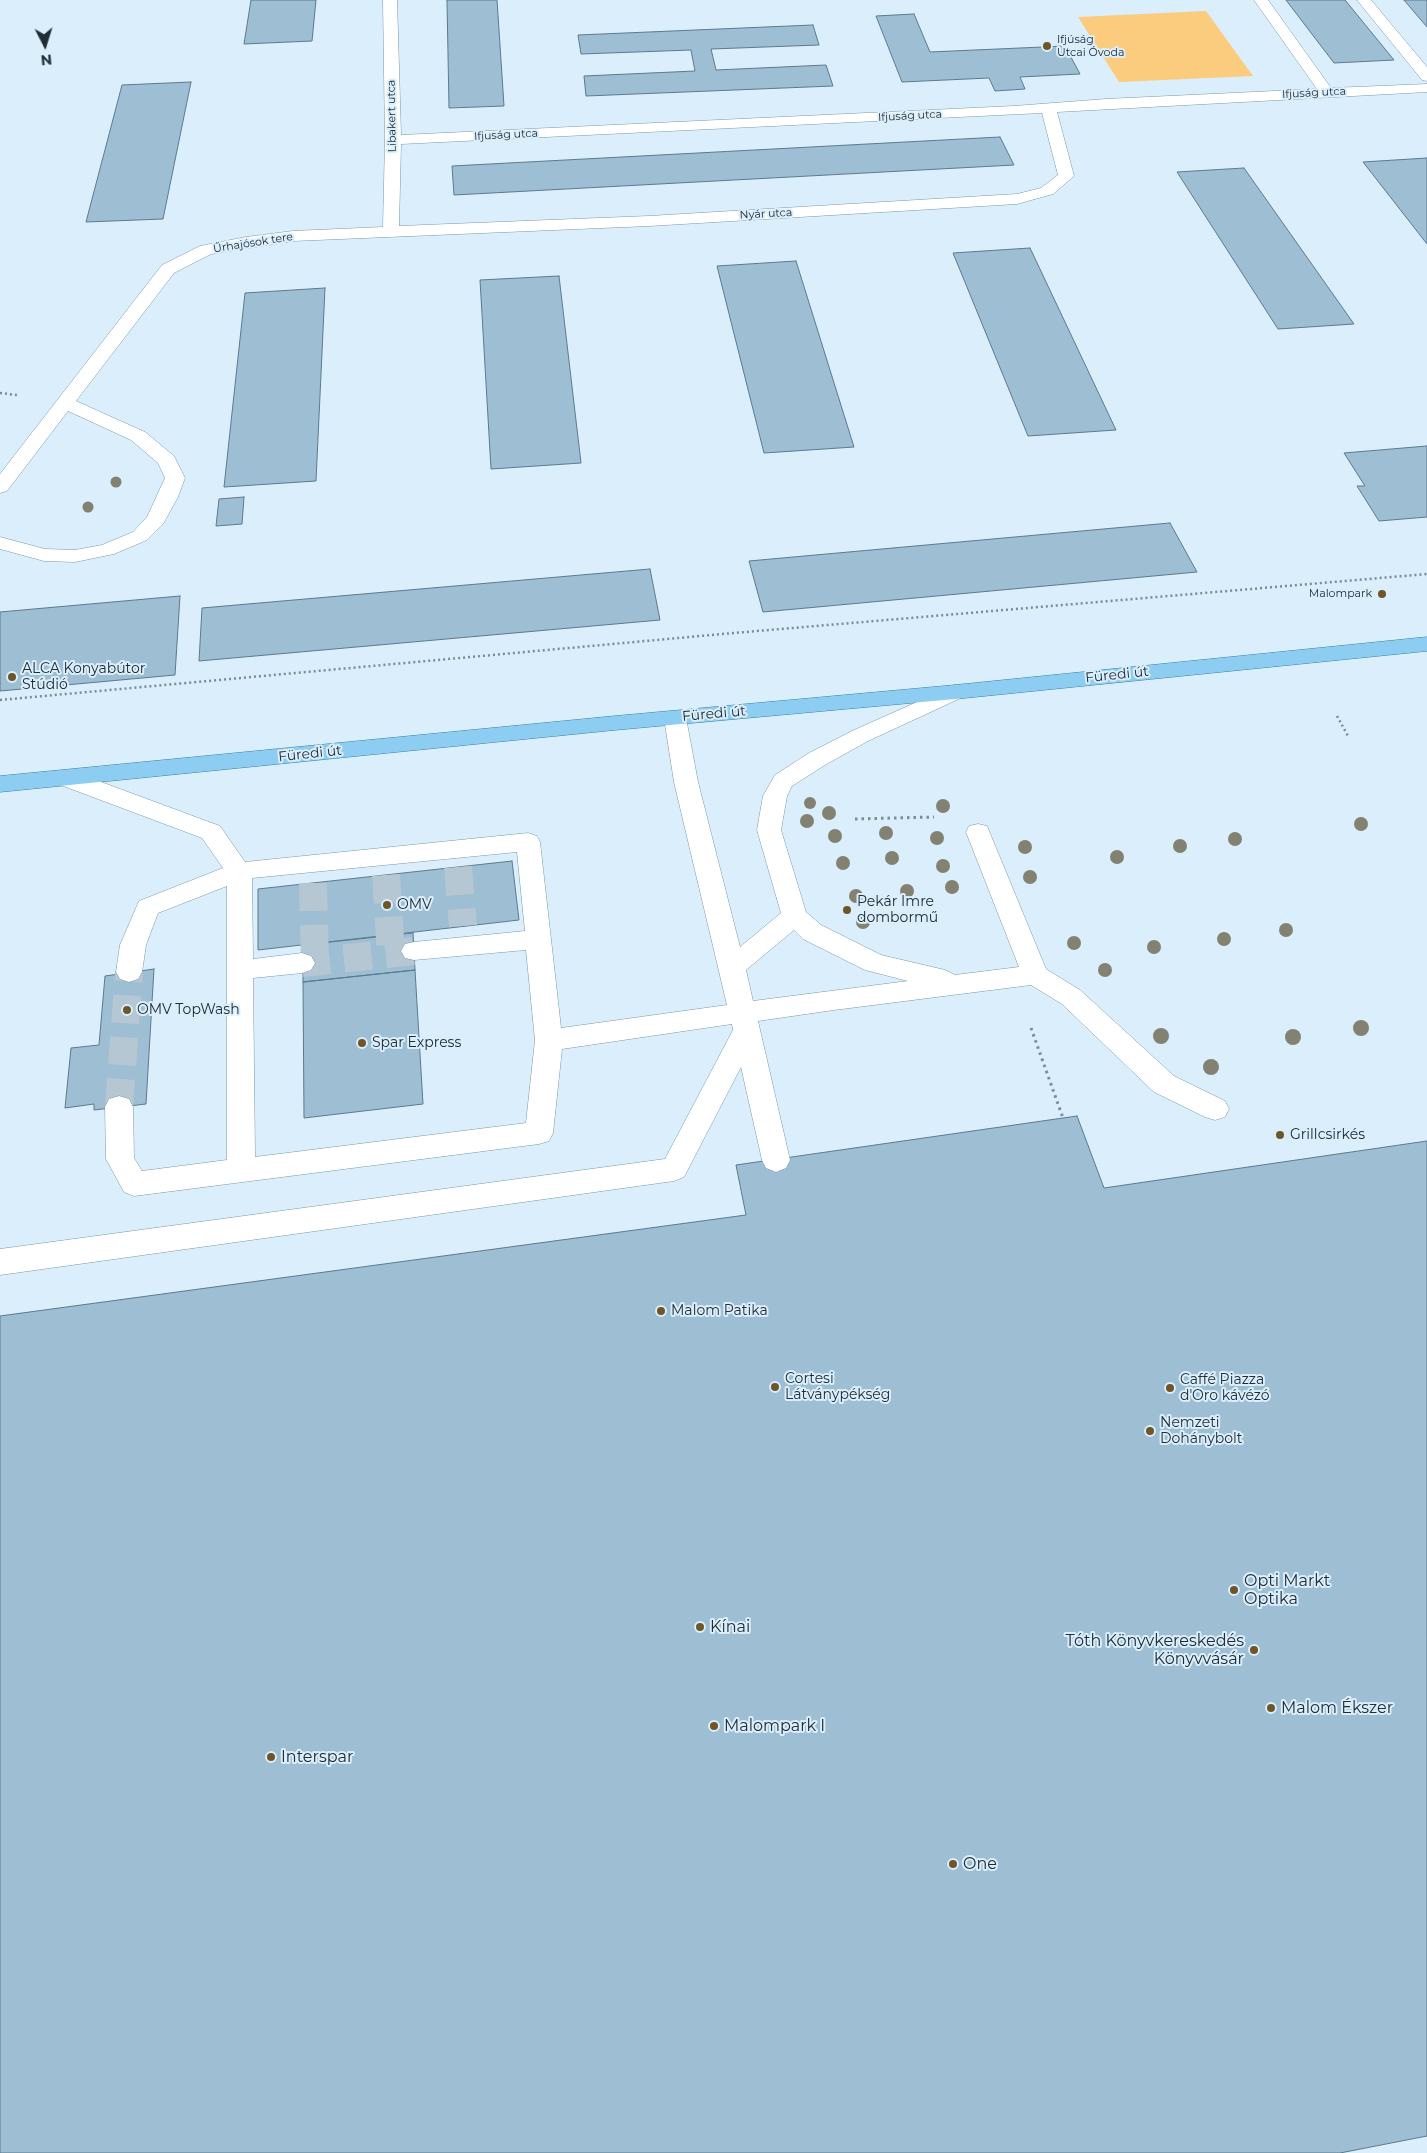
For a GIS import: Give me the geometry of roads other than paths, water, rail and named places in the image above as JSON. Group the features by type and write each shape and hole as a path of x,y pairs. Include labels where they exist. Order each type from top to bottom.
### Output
{"main road":[{"name":"Füredi út","path":"0,784 955,692 1427,644"}],"street":[{"name":"Libakert utca","path":"390,0 393,140 391,232"},
{"path":"1261,0 1327,93"},
{"path":"1364,0 1427,77"},
{"name":"Ifjuság utca","path":"393,140 1049,109 1106,104 1427,88"},
{"name":"Nyár utca","path":"391,232 650,221 1017,199 1047,191 1066,176 1049,109"},
{"name":"Űrhajósok tere","path":"0,487 168,269 206,250 246,242 293,236 391,232"},
{"path":"0,543 44,555 75,556 107,550 140,536 156,520 168,497 175,478 167,460 138,436 64,402"},
{"path":"955,692 860,736 817,759 783,781 775,796 769,830 795,916 812,932 874,963 962,984"},
{"path":"675,718 686,782 732,967 776,1160"},
{"path":"66,778 211,832 239,870 241,1170"},
{"path":"978,832 1035,975 1072,997 1164,1084 1215,1109"},
{"path":"119,1106 120,1159 134,1184 540,1133 549,1040 528,842 457,858 385,866 312,873 239,870 148,907 132,945 129,972"},
{"path":"732,967 795,916"},
{"path":"414,951 464,937 540,948"},
{"path":"240,970 302,963"},
{"path":"549,1040 744,1022 962,984 1035,975"},
{"path":"0,1262 674,1169 744,1022"}],"tunnel":[{"path":"458,867 463,926"},
{"path":"386,875 391,953"},
{"path":"313,883 315,962"},
{"path":"391,953 414,951"},
{"path":"315,962 391,953"},
{"path":"302,963 315,962"},
{"path":"119,1107 129,972"}],"place":[{"name":"Ifjúság Utcai Óvoda","path":"1047,46"},
{"name":"Malompark","path":"1382,594"},
{"name":"ALCA Konyabútor Stúdió","path":"12,677"},
{"name":"OMV","path":"387,905"},
{"name":"Pekár Imre dombormű","path":"847,910"},
{"name":"OMV TopWash","path":"127,1010"},
{"name":"Spar Express","path":"362,1043"},
{"name":"Grillcsirkés","path":"1280,1135"},
{"name":"Malom Patika","path":"661,1311"},
{"name":"Cortesi Látványpékség","path":"775,1387"},
{"name":"Caffé Piazza d'Oro kávézó","path":"1170,1388"},
{"name":"Nemzeti Dohánybolt","path":"1150,1431"},
{"name":"Opti Markt Optika","path":"1234,1590"},
{"name":"Kínai","path":"700,1627"},
{"name":"Tóth Könyvkereskedés Könyvvásár","path":"1254,1650"},
{"name":"Malom Ékszer","path":"1271,1708"},
{"name":"Malompark I","path":"714,1726"},
{"name":"Interspar","path":"271,1757"},
{"name":"One","path":"953,1864"}]}
